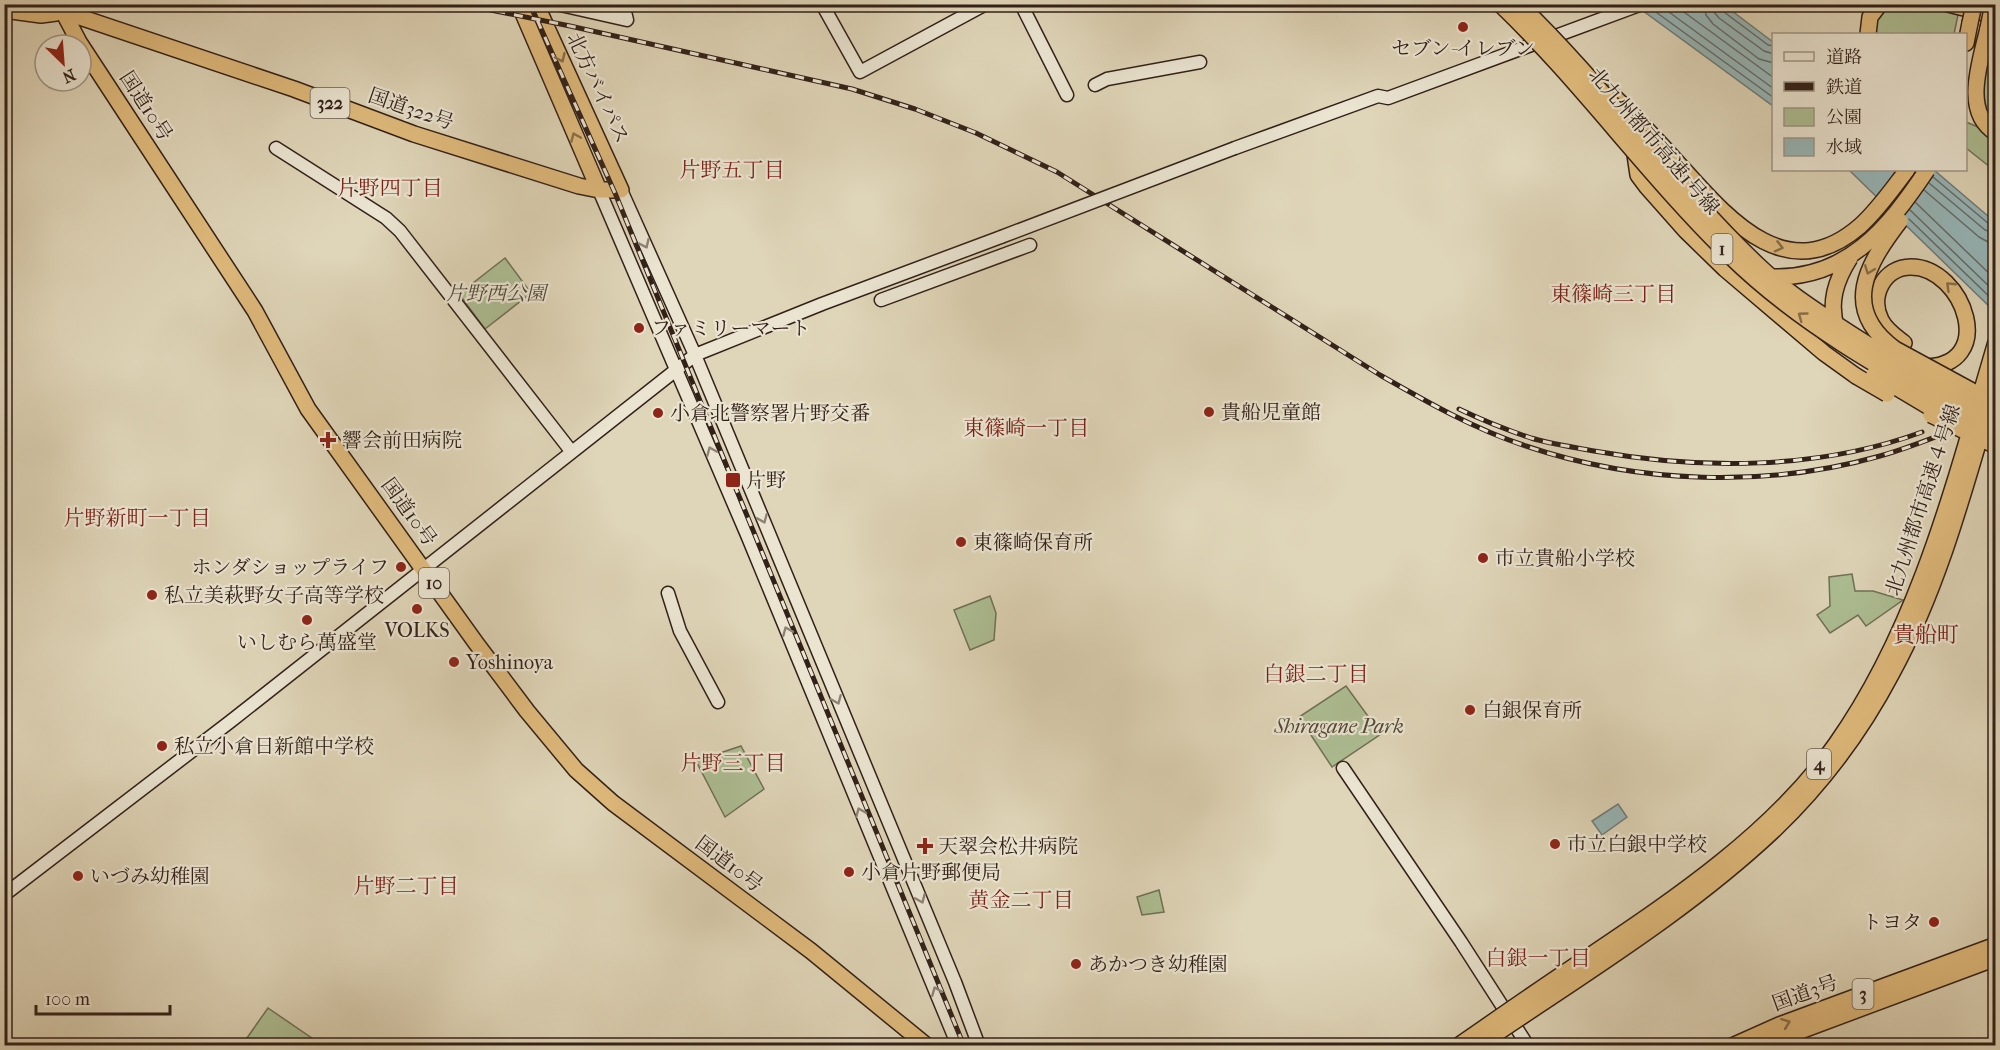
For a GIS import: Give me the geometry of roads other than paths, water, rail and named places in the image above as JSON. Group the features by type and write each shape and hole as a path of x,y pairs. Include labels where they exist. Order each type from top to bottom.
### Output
{"highway":[{"path":"41,4 61,9"},
{"name":"北方バイパス","path":"519,4 599,190"},
{"name":"北方バイパス","path":"536,4 621,190"},
{"path":"1494,4 1699,239 1724,260 1752,274 1767,277 1801,276 1816,273 1844,261 1882,227 1926,171"},
{"name":"北九州都市高速1号線","path":"1500,4 1560,65 1701,226 1752,277 1851,349 1995,434"},
{"name":"北九州都市高速1号線","path":"1519,4 1570,56 1710,217 1761,268 1788,291 1858,339 1995,417"},
{"path":"1868,33 1870,17 1880,4"},
{"path":"1948,4 1976,21"},
{"path":"1974,4 1977,100 1980,116 1988,129 1995,133"},
{"path":"1967,39 1987,4"},
{"path":"1967,78 1976,21 1993,4"},
{"path":"4,10 41,15 61,9"},
{"name":"国道322号","path":"61,9 294,89 414,134 579,186 599,190 621,190"},
{"name":"国道10号","path":"61,9 79,42 255,311 308,409 527,711 576,770 613,803 811,951 927,1046"},
{"path":"1570,56 1647,129 1730,218 1756,239 1771,245 1800,250 1815,249 1841,239 1861,225 1906,171"},
{"path":"1633,139 1638,175 1647,188 1705,250 1839,365 1890,396 1995,446"},
{"path":"1914,171 1869,230 1844,268 1833,298 1834,320 1843,343 1868,371 1995,446"},
{"path":"1936,171 1884,241 1871,263 1864,287 1865,311 1876,332 1895,349 1995,404"},
{"path":"1846,339 1888,359 1922,367 1948,365 1965,357 1974,343 1975,324 1967,306 1952,287 1930,271 1919,267 1908,267 1897,270 1881,282 1877,301 1878,310 1886,328 1904,343 1995,399"},
{"name":"北九州都市高速４号線","path":"1458,1046 1654,913 1728,856 1788,800 1834,746 1858,711 1882,667 1922,578 1959,466 1995,342"},
{"name":"北九州都市高速４号線","path":"1478,1046 1662,921 1734,866 1796,808 1842,753 1872,708 1914,630 1953,524 1995,382"},
{"name":"国道3号","path":"1732,1046 1779,1025 1995,945"},
{"name":"国道3号","path":"1760,1046 1995,958"}],"street":[{"path":"555,4 627,20 622,4"},
{"path":"822,4 860,72 986,4"},
{"path":"1021,4 1066,95"},
{"path":"4,895 222,728 695,355 1234,148 1377,96 1388,98 1642,4"},
{"path":"1974,4 1976,21"},
{"path":"1095,85 1107,79 1200,62"},
{"path":"276,148 386,218 400,231 571,451"},
{"path":"599,190 803,670 958,1046"},
{"path":"621,190 695,355 955,982 979,1046"},
{"path":"882,300 1030,245"},
{"path":"668,593 680,631 718,702"},
{"path":"1343,768 1461,942 1528,1046"}],"water":[{"path":"1635,5 1724,5 1772,41 1772,105"},
{"path":"1850,171 1935,171 1995,222 1995,312"},
{"path":"1618,804 1627,817 1602,835 1592,821"}],"railway":[{"path":"461,4 852,89 915,109 976,133 1057,172 1415,395 1488,432 1569,459 1657,474 1703,477 1748,477 1793,473 1880,456 1924,442 1996,413"},
{"path":"530,4 615,193 964,1046"},
{"path":"1459,409 1504,428 1546,442 1635,457 1676,461 1760,463 1801,460 1883,445 1922,432"}],"place":[{"name":"セブン-イレブン","path":"1463,27"},
{"name":"ファミリーマート","path":"639,328"},
{"name":"貴船児童館","path":"1209,412"},
{"name":"小倉北警察署片野交番","path":"658,413"},
{"name":"響会前田病院","path":"328,440"},
{"name":"片野","path":"733,480"},
{"name":"東篠崎保育所","path":"961,542"},
{"name":"市立貴船小学校","path":"1483,558"},
{"name":"ホンダショップライフ","path":"401,567"},
{"name":"私立美萩野女子高等学校","path":"152,595"},
{"name":"VOLKS","path":"417,609"},
{"name":"いしむら萬盛堂","path":"307,620"},
{"name":"Yoshinoya","path":"454,662"},
{"name":"白銀保育所","path":"1470,710"},
{"name":"私立小倉日新館中学校","path":"162,746"},
{"name":"市立白銀中学校","path":"1555,844"},
{"name":"天翠会松井病院","path":"925,846"},
{"name":"小倉片野郵便局","path":"849,872"},
{"name":"いづみ幼稚園","path":"78,876"},
{"name":"トヨタ","path":"1934,922"},
{"name":"あかつき幼稚園","path":"1076,964"}],"district":[{"name":"片野五丁目","path":"732,170"},
{"name":"片野四丁目","path":"390,188"},
{"name":"東篠崎三丁目","path":"1613,294"},
{"name":"東篠崎一丁目","path":"1026,428"},
{"name":"片野新町一丁目","path":"137,518"},
{"name":"貴船町","path":"1926,635"},
{"name":"白銀二丁目","path":"1316,674"},
{"name":"片野三丁目","path":"733,763"},
{"name":"片野二丁目","path":"406,886"},
{"name":"黄金二丁目","path":"1021,900"},
{"name":"白銀一丁目","path":"1538,958"}],"park label":[{"name":"片野西公園","path":"496,293"},
{"name":"Shiragane Park","path":"1339,726"}]}
